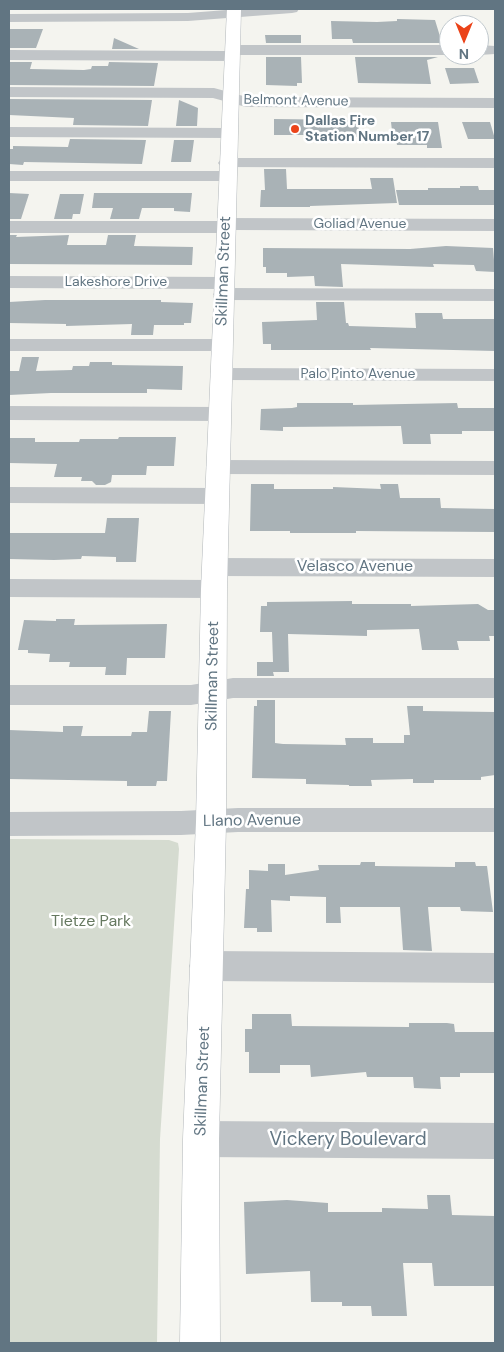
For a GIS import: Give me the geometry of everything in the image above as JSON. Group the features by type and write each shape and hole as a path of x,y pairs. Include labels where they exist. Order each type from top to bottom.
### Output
{"main road":[{"name":"Skillman Street","path":"200,1343 201,1139 211,822 218,467 233,12"}],"street":[{"path":"9,18 30,13 162,17 292,9"},
{"path":"9,55 439,50"},
{"name":"Belmont Avenue","path":"9,92 214,92 246,102 495,103"},
{"path":"9,132 229,133"},
{"path":"9,176 495,163"},
{"name":"Goliad Avenue","path":"9,227 495,225"},
{"name":"Lakeshore Drive","path":"9,282 495,295"},
{"path":"9,345 222,345"},
{"name":"Palo Pinto Avenue","path":"221,374 495,375"},
{"path":"9,414 220,414"},
{"path":"218,467 495,468"},
{"path":"9,495 218,496"},
{"name":"Velasco Avenue","path":"9,588 215,578 495,568"},
{"path":"9,694 191,695 233,688 495,688"},
{"name":"Llano Avenue","path":"9,824 211,822 238,820 495,820"},
{"path":"206,966 495,968"},
{"name":"Vickery Boulevard","path":"201,1139 495,1141"}],"green space":[{"name":"Tietze Park","path":"9,839 169,840 178,843 160,1139 157,1343 9,1343"}],"building":[{"path":"397,19 435,20 439,33 439,43 353,43 352,39 332,39 331,21 397,21"},
{"path":"9,29 43,29 36,48 9,48"},
{"path":"265,35 301,35 301,43 266,43"},
{"path":"114,38 139,49 112,49"},
{"path":"266,57 301,57 302,83 297,83 297,86 266,85"},
{"path":"355,57 438,57 427,60 431,84 358,83"},
{"path":"9,62 32,62 30,69 84,70 91,69 92,66 108,66 109,62 158,63 154,86 9,85"},
{"path":"445,68 474,68 479,83 450,84"},
{"path":"9,99 152,100 148,126 73,125 74,118 9,115"},
{"path":"179,100 198,108 197,126 176,126"},
{"path":"274,119 355,120 358,121 360,137 342,137 342,135 274,135"},
{"path":"391,122 438,122 442,148 427,148 427,145 397,145 396,140 393,140"},
{"path":"462,122 490,122 495,139 468,139"},
{"path":"70,139 146,140 142,164 24,162 23,165 9,164 9,149 13,149 13,146 68,147"},
{"path":"174,140 194,140 191,162 171,162"},
{"path":"264,169 286,169 287,189 372,189 370,178 393,178 397,203 260,207 261,190 265,190"},
{"path":"460,186 478,186 479,190 495,190 495,205 399,205 396,190 460,188"},
{"path":"9,193 29,194 21,219 9,219"},
{"path":"94,193 192,193 190,212 174,211 174,208 142,208 139,219 110,219 113,208 92,208"},
{"path":"60,194 84,194 80,214 73,214 72,219 54,219"},
{"path":"9,235 17,235 16,237 69,235 67,245 106,245 108,235 136,235 134,246 193,247 192,265 9,264"},
{"path":"446,246 493,248 495,272 476,271 474,265 433,264 434,267 341,264 343,287 315,286 314,276 287,277 287,273 266,273 266,267 263,267 263,248 410,249"},
{"path":"45,300 161,300 161,302 193,303 191,323 184,323 184,325 154,325 153,335 131,335 132,324 66,326 66,324 9,323 9,302"},
{"path":"316,302 344,302 346,323 349,326 416,328 415,313 442,313 443,319 495,319 495,351 370,348 371,350 271,350 271,344 263,344 262,322 317,320"},
{"path":"22,357 39,357 36,371 72,370 73,366 89,366 90,362 112,362 112,365 183,366 182,390 147,389 147,393 9,395 9,371 19,371"},
{"path":"297,403 353,403 353,405 457,403 458,408 495,408 495,431 462,431 462,434 430,434 431,444 403,444 401,426 283,427 283,431 260,430 261,409 292,408 297,407"},
{"path":"119,437 176,437 174,466 147,466 146,475 112,475 111,482 105,485 96,485 92,481 81,481 82,477 54,477 57,464 9,463 9,438 35,438 35,442 79,442 80,439 118,439"},
{"path":"251,484 274,484 274,489 333,489 333,487 381,489 380,484 398,484 400,498 440,498 441,508 495,509 495,532 356,531 356,533 290,533 290,531 250,531"},
{"path":"107,518 139,518 136,562 116,562 116,557 82,556 81,559 9,559 9,533 105,533"},
{"path":"352,601 352,604 411,604 411,606 478,604 488,610 495,610 495,636 489,636 490,641 457,641 459,650 422,650 419,629 367,630 367,636 288,634 289,672 273,672 274,676 257,676 257,662 273,662 272,632 260,632 261,606 267,606 267,602"},
{"path":"56,619 75,619 74,625 167,624 165,658 127,658 126,675 105,675 106,667 69,667 70,662 49,662 50,654 28,653 28,650 18,650 24,620 56,621"},
{"path":"257,700 275,700 275,743 283,744 346,745 345,738 373,738 373,743 404,743 404,735 410,735 407,706 423,706 423,711 495,712 495,775 481,777 481,780 434,780 434,783 413,783 413,779 371,780 372,786 306,784 306,779 252,778 254,706 257,706"},
{"path":"149,711 171,711 167,781 157,781 156,786 127,786 127,781 9,779 9,730 63,732 63,726 83,726 81,736 131,736 132,732 147,732"},
{"path":"361,862 375,862 375,866 455,867 455,862 475,862 476,866 487,866 493,912 461,911 460,907 428,907 432,951 403,950 400,907 340,907 341,923 326,923 326,897 290,896 290,901 271,900 272,932 257,932 257,928 244,928 246,889 249,889 249,870 268,871 268,864 285,864 285,875 319,870 318,865 360,865"},
{"path":"252,1014 291,1014 292,1026 409,1027 409,1023 447,1023 454,1024 455,1032 495,1032 495,1073 460,1073 460,1077 440,1077 441,1089 414,1088 413,1077 367,1077 366,1072 311,1077 310,1065 280,1065 280,1073 249,1073 249,1052 245,1052 245,1029 252,1029"},
{"path":"427,1195 450,1195 452,1215 495,1216 495,1286 434,1286 432,1263 403,1263 407,1316 372,1316 371,1306 342,1306 342,1302 311,1302 310,1271 246,1274 244,1202 287,1200 328,1203 328,1212 382,1212 382,1208 428,1209"}],"place":[{"name":"Dallas Fire Station Number 17","path":"295,129"}]}
